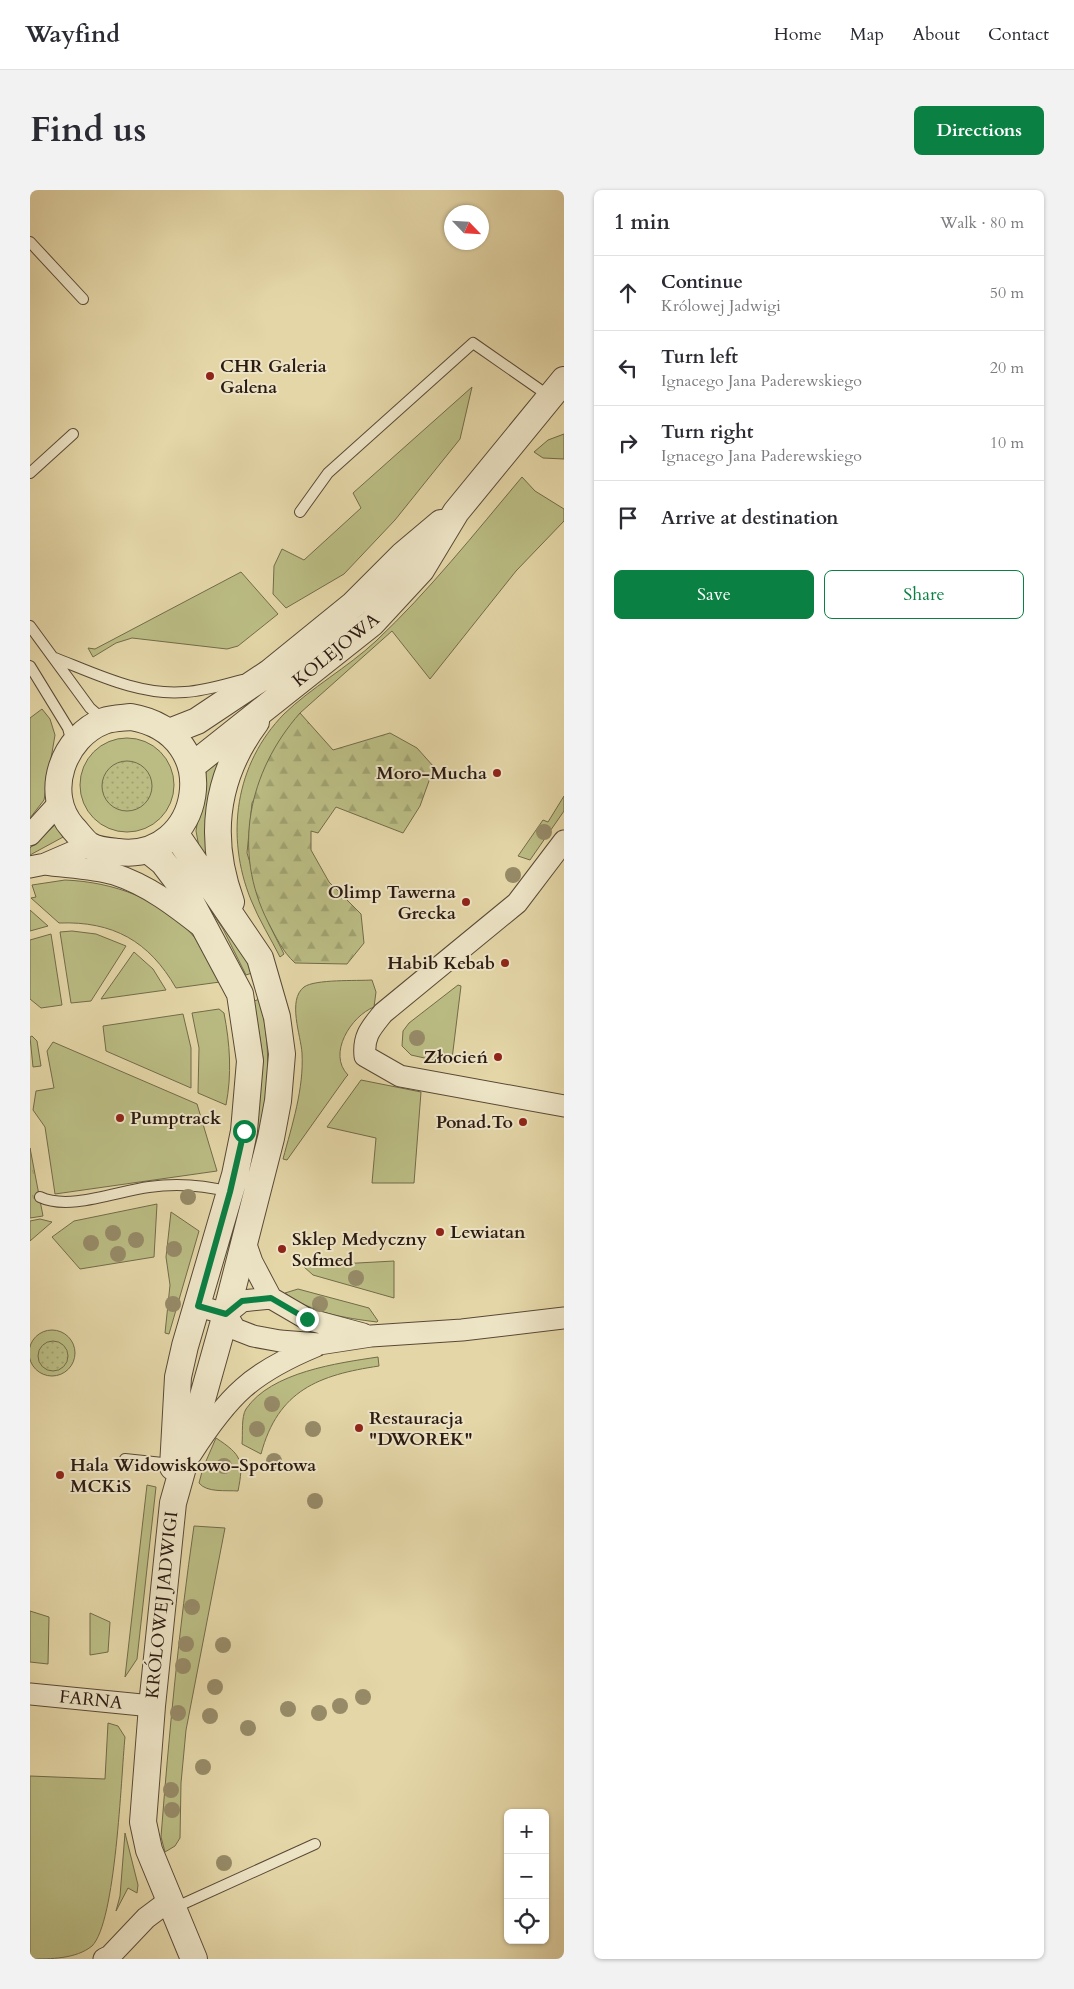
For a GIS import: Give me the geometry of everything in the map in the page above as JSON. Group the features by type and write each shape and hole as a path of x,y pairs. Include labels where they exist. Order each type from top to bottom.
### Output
{"street":[{"name":"KOLEJOWA","path":"192,766 372,623 421,570 456,512 559,393"},
{"name":"KOLEJOWA","path":"169,732 196,721 269,672 354,604 403,555 456,512"},
{"path":"241,929 222,879 217,840 218,807 230,769 245,737 271,702"},
{"path":"37,865 89,845 129,854 148,850 175,833 188,813 194,794 192,766 179,742 169,732 145,720 130,718 105,720 88,730 72,744 62,764 59,776 60,802 70,824 89,845"},
{"path":"30,835 60,802"},
{"name":"KRÓLOWEJ JADWIGI","path":"175,833 260,958 277,1017 282,1054 276,1110 226,1314 179,1463 173,1503 152,1706 143,1822 149,1850 194,1959"},
{"path":"564,841 531,886 500,919 383,1013 367,1032 364,1043 365,1056 400,1076 564,1106"},
{"path":"148,850 163,862 185,891 240,994 250,1060 244,1131 230,1192 185,1346 178,1377 179,1463"},
{"path":"37,865 112,874 143,886 174,906 206,931"},
{"path":"244,1239 252,1262 271,1298 307,1319 371,1336"},
{"path":"226,1314 242,1301 271,1298"},
{"path":"198,1306 226,1314 235,1329 253,1336 280,1341 319,1344 371,1336 462,1330 564,1318"},
{"path":"179,1463 228,1402 255,1378 279,1362 319,1344"},
{"name":"FARNA","path":"30,1694 152,1706"},
{"path":"104,1959 110,1956 146,1918 172,1904"}],"lane":[{"path":"30,242 82,299"},
{"path":"300,512 328,473 473,343 559,393"},
{"path":"30,473 72,434"},
{"path":"30,626 90,708 105,720"},
{"path":"55,658 134,687 159,691 184,692 217,687 269,672"},
{"path":"30,666 68,728 72,744"},
{"path":"40,1198 64,1203 149,1187 192,1184 230,1192"},
{"path":"125,1459 179,1463"},
{"path":"172,1904 315,1844"}],"green space":[{"path":"472,387 460,439 395,520 344,574 286,608 273,594 274,566 282,549 304,560 361,508 353,493"},
{"path":"564,434 564,459 543,458 534,452 548,440"},
{"path":"522,477 535,491 564,509 564,521 516,571 430,679 392,631 300,713 252,803 247,853 269,924 284,954 280,957 251,900 243,876 238,851 237,826 239,802 245,778 255,755 267,734 284,714 365,651 396,622 451,561"},
{"path":"241,572 278,614 238,646 227,649 132,638 116,643 93,657 88,648 95,649"},
{"path":"42,709 50,719 55,735 44,800 30,818 30,718"},
{"path":"300,713 333,750 390,733 417,748 434,767 420,806 403,833 336,807 318,833 311,831 311,850 329,882 361,914 364,943 347,964 295,963 283,949 268,922 257,895 250,868 249,840 251,813 258,786 268,761 282,736"},
{"path":"127,738 145,741 160,752 171,767 174,785 171,803 160,818 145,829 127,832 109,829 94,818 83,803 80,785 83,767 94,752 109,741"},
{"path":"222,745 207,861 199,847 196,831 207,767"},
{"path":"127,761 137,763 145,768 150,776 152,786 150,796 145,804 137,809 127,811 117,809 109,804 104,796 102,786 104,776 109,768 117,763"},
{"path":"564,796 564,811 530,860 518,856 543,820 548,822"},
{"path":"56,824 65,836 30,855 30,848"},
{"path":"173,850 245,957 252,973 246,975 223,929 172,852"},
{"path":"65,880 101,884 119,889 136,895 168,913 195,938 220,982 176,988 154,958 128,937 113,930 96,926 78,923 59,923 31,898 36,897 32,885"},
{"path":"30,910 48,926 30,931"},
{"path":"72,931 96,934 126,946 91,1001 71,1003 60,932"},
{"path":"51,934 62,1005 41,1008 30,999 30,940"},
{"path":"134,952 153,969 166,990 101,999"},
{"path":"372,980 376,992 374,1007 357,1018 344,1036 341,1047 340,1057 342,1066 348,1075 287,1160 283,1159 297,1107 301,1080 302,1053 296,1018 296,1000 299,993 309,984"},
{"path":"458,985 461,986 452,1059 447,1063 411,1055 402,1046 403,1031 409,1023"},
{"path":"260,999 266,1037 267,1071 261,1123 257,1142 255,1142 263,1058 254,1001"},
{"path":"219,1009 224,1013 229,1048 230,1070 226,1105 198,1093 199,1048 192,1013"},
{"path":"183,1014 191,1048 191,1088 106,1051 103,1026"},
{"path":"32,1036 37,1041 41,1066 33,1067 30,1037"},
{"name":"Pumptrack","path":"53,1042 197,1104 217,1171 55,1194 45,1127 33,1110 36,1091 54,1088 47,1051"},
{"path":"361,1080 421,1092 414,1183 372,1183 376,1138 327,1127"},
{"path":"30,1148 43,1216 30,1218"},
{"path":"157,1204 154,1257 80,1269 52,1237 74,1221"},
{"path":"171,1212 199,1231 169,1334 165,1333 170,1285 166,1257"},
{"path":"40,1219 52,1222 30,1241 30,1221"},
{"path":"394,1261 394,1298 313,1275 303,1266"},
{"path":"298,1289 369,1308 378,1321 353,1319 329,1314 295,1300 285,1293"},
{"path":"52,1330 65,1334 71,1340 75,1353 71,1366 65,1372 52,1376 39,1372 33,1366 29,1353 33,1340 39,1334"},
{"path":"53,1341 59,1342 67,1350 67,1362 59,1370 53,1371 47,1370 39,1362 38,1356 39,1350 47,1342"},
{"path":"378,1357 379,1366 357,1370 320,1381 304,1389 290,1400 268,1432 261,1454 242,1444 244,1412 257,1396 272,1386 306,1371 344,1362"},
{"path":"216,1438 231,1449 239,1460 241,1472 238,1491 212,1490 199,1483 203,1468"},
{"path":"147,1485 156,1487 137,1659 125,1677"},
{"path":"194,1526 225,1528 186,1730 181,1783 180,1838 175,1846 165,1852 161,1837 167,1759 179,1642"},
{"path":"30,1611 49,1617 48,1664 30,1662"},
{"path":"90,1613 110,1622 108,1652 90,1655"},
{"path":"108,1723 118,1726 125,1737 112,1880 107,1909 100,1932 92,1946 79,1954 55,1958 30,1959 30,1776 105,1779"},
{"path":"125,1833 138,1885 137,1893 128,1888 116,1911 120,1896"}],"place":[{"name":"CHR Galeria Galena","path":"210,376"},
{"name":"Moro-Mucha","path":"497,773"},
{"name":"Olimp Tawerna Grecka","path":"466,902"},
{"name":"Habib Kebab","path":"505,963"},
{"name":"Złocień","path":"498,1057"},
{"name":"Pumptrack","path":"120,1118"},
{"name":"Ponad.To","path":"523,1122"},
{"name":"Lewiatan","path":"440,1232"},
{"name":"Sklep Medyczny Sofmed","path":"282,1249"},
{"name":"Restauracja \"DWOREK\"","path":"359,1428"},
{"name":"Hala Widowiskowo-Sportowa MCKiS","path":"60,1475"}],"route":[{"path":"244,1131 235,1175 198,1306 226,1314 242,1301 271,1298 307,1319"}]}
